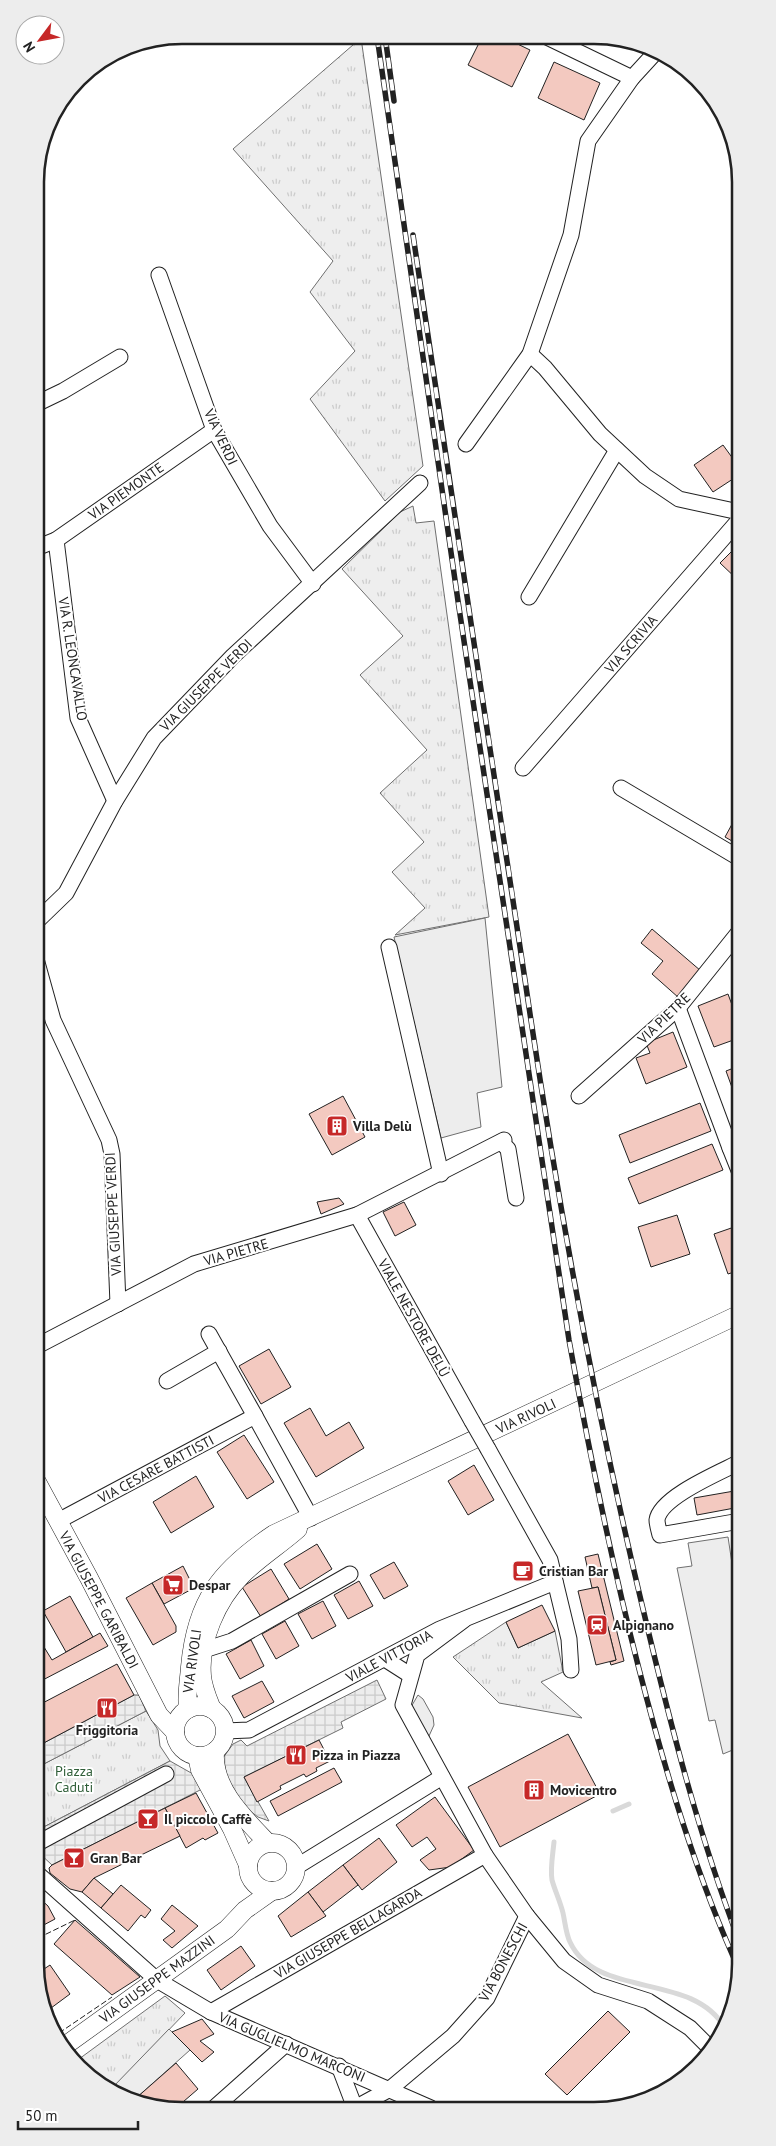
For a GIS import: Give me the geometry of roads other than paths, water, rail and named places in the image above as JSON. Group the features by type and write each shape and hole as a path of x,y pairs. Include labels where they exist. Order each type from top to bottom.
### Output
{"street":[{"path":"562,44 632,78"},
{"path":"466,444 530,354 571,235 588,141 632,78 652,56"},
{"name":"VIA VERDI","path":"159,275 214,430 270,526 313,584"},
{"path":"530,354 545,368 600,434 645,476 679,499 732,510"},
{"path":"44,400 120,357"},
{"name":"VIA PIEMONTE","path":"44,545 56,540 214,430"},
{"path":"529,597 617,450"},
{"name":"VIA GIUSEPPE VERDI","path":"44,914 66,893 115,801 154,738 233,656 420,483"},
{"name":"VIA SCRIVIA","path":"523,768 732,528"},
{"name":"VIA R. LEONCAVALLO","path":"56,540 78,718 115,801"},
{"path":"621,788 732,854"},
{"name":"VIA PIETRE","path":"579,1096 678,1008 732,941"},
{"path":"389,947 441,1174"},
{"name":"VIA GIUSEPPE VERDI","path":"44,988 53,1020 109,1140 112,1154 118,1304"},
{"path":"678,1008 732,1139"},
{"name":"VIA PIETRE","path":"44,1342 194,1264 357,1215 441,1174 502,1141 508,1149 516,1198"},
{"name":"VIALE NESTORE DELÙ","path":"357,1215 550,1560 555,1582"},
{"name":"VIA RIVOLI","path":"180,1720 186,1693 192,1640 200,1615 212,1592 230,1568 250,1550 274,1534 732,1318"},
{"path":"209,1334 311,1518"},
{"path":"167,1381 219,1352"},
{"name":"VIA CESARE BATTISTI","path":"58,1521 255,1416"},
{"path":"732,1466 678,1494 661,1510 657,1520 660,1535 732,1522"},
{"name":"VIA GIUSEPPE GARIBALDI","path":"44,1495 90,1578 147,1692 180,1720"},
{"name":"VIA RIVOLI","path":"212,1709 205,1693 202,1676 204,1650 213,1618 240,1577 311,1518"},
{"path":"204,1650 232,1641 350,1574"},
{"path":"555,1582 569,1638 571,1670"},
{"name":"VIALE VITTORIA","path":"225,1731 249,1730 432,1633 555,1582"},
{"name":"VIA BONESCHI","path":"464,1620 418,1655 410,1675 403,1705 485,1855 527,1916 564,1961 598,1985 648,2001 690,2028 706,2044"},
{"path":"385,1659 410,1675"},
{"path":"197,1756 200,1770 232,1829 250,1873 263,1889 272,1891 285,1888 291,1883 296,1867 294,1858 289,1850 282,1845 268,1843 246,1820 218,1780 214,1763 215,1752 223,1741 225,1731 223,1720 212,1709 200,1706 180,1720 176,1739 183,1749 197,1756 215,1752"},
{"path":"44,1840 166,1774"},
{"path":"296,1867 442,1777"},
{"path":"250,1873 253,1852 268,1843"},
{"name":"VIA GIUSEPPE BELLAGARDA","path":"211,2012 485,1855"},
{"name":"VIA GIUSEPPE MAZZINI","path":"245,1910 250,1873"},
{"name":"VIA GUGLIELMO MARCONI","path":"44,1879 157,1980 211,2012 339,2066 418,2102"},
{"name":"VIA GIUSEPPE MAZZINI","path":"69,2043 227,1929 245,1910 272,1891"},
{"name":"VIA BONESCHI","path":"366,2102 390,2089 453,2036 487,1998 527,1916"},
{"path":"221,2102 286,2044"},
{"path":"339,2066 353,2102"}],"waterway":[{"path":"613,1811 629,1804"},
{"path":"554,1842 551,1866 552,1880 562,1909 570,1942 583,1960 601,1972 622,1980 669,1991 691,1999 710,2010 720,2022"}],"railway":[{"path":"378,44 458,601 569,1340 601,1505 639,1669 683,1824 710,1900 732,1953"},
{"path":"386,44 394,101"},
{"path":"413,235 549,1138 577,1296 608,1453 653,1652 699,1822 732,1921"}],"place":[{"name":"Villa Delù","path":"337,1126"},
{"name":"Cristian Bar","path":"523,1571"},
{"name":"Despar","path":"173,1585"},
{"name":"Alpignano","path":"597,1625"},
{"name":"Friggitoria","path":"107,1708"},
{"name":"Pizza in Piazza","path":"296,1755"},
{"name":"Movicentro","path":"534,1790"},
{"name":"Il piccolo Caffè","path":"148,1819"},
{"name":"Gran Bar","path":"74,1858"}],"park label":[{"name":"Piazza Caduti","path":"74,1779"}]}
